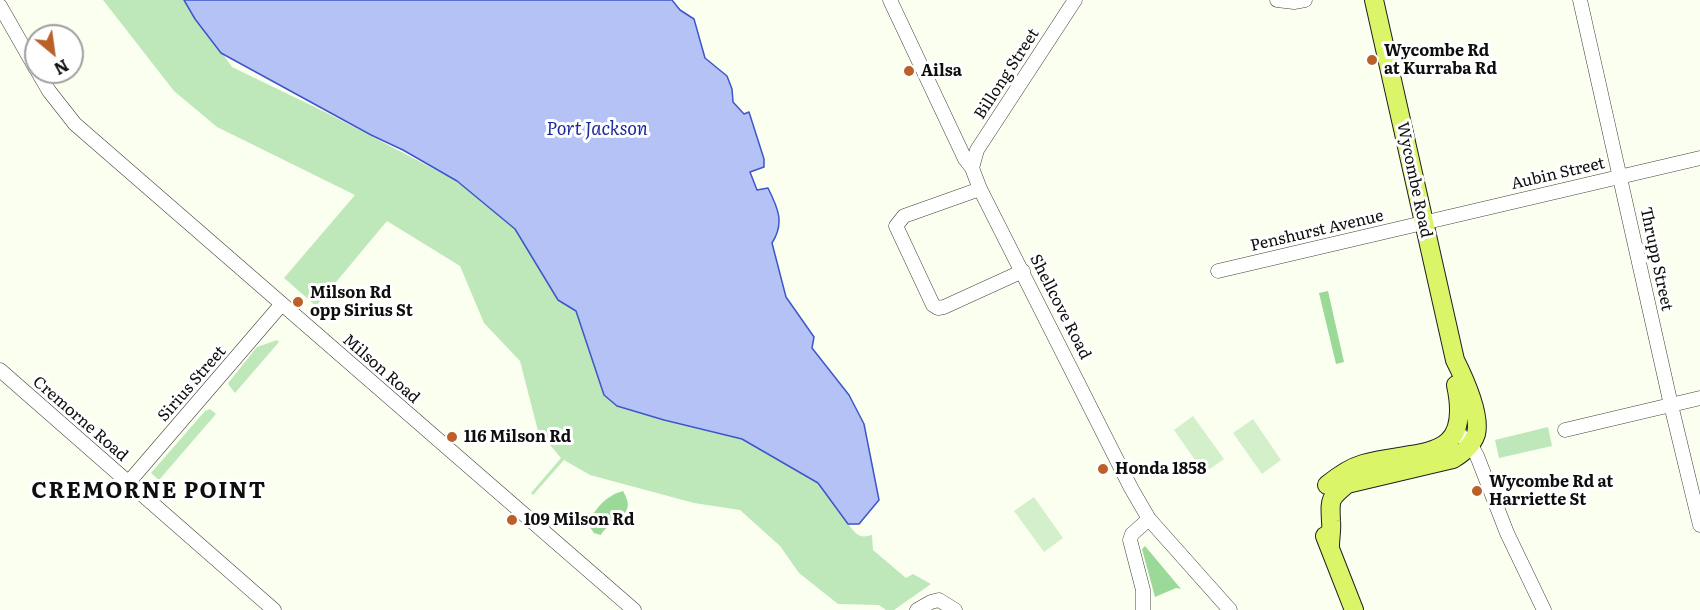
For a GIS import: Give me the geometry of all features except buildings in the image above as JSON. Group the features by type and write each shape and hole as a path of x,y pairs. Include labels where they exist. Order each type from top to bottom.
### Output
{"main road":[{"name":"Wycombe Road","path":"1374,0 1455,360 1465,381 1476,421 1476,433 1471,445"},
{"name":"Wycombe Road","path":"1455,360 1455,380 1460,405 1457,432"},
{"path":"1354,610 1320,525 1317,504 1326,486 1341,474 1361,465 1440,448 1457,432"},
{"path":"1330,546 1329,506 1335,494 1347,484 1444,462 1463,453 1471,445"}],"street":[{"name":"Shellcove Road","path":"890,0 965,159 972,168 1149,519 1230,610"},
{"name":"Billong Street","path":"972,168 977,150 1075,0"},
{"path":"1277,0 1294,2 1305,0"},
{"name":"Thrupp Street","path":"1580,0 1700,525"},
{"name":"Milson Road","path":"0,6 24,48"},
{"name":"Milson Road","path":"45,84 75,124 634,610"},
{"name":"Aubin Street","path":"1423,222 1700,159"},
{"path":"981,189 904,216 896,226 933,305 938,308 944,307 1023,272"},
{"name":"Penshurst Avenue","path":"1218,271 1423,222"},
{"name":"Sirius Street","path":"128,483 281,305"},
{"name":"Cremorne Road","path":"0,370 274,610"},
{"path":"1565,430 1700,398"},
{"name":"Wycombe Road","path":"1457,432 1471,445 1507,533 1544,610"},
{"path":"1143,610 1143,590 1130,540 1132,534 1149,519"},
{"path":"917,610 939,600 955,610"}],"green space":[{"path":"103,0 185,0 232,67 325,112 457,181 515,229 558,300 576,311 604,395 617,406 742,439 778,459 814,337 812,348 849,395 864,424 879,500 859,524 849,525 858,535 872,535 873,550 906,578 913,574 931,584 894,610 886,610 879,605 838,604 799,573 780,546 740,510 694,503 590,475 564,460 533,495 531,493 561,458 538,431 520,361 484,323 460,266 387,221 316,306 284,278 355,195 217,127 174,91"},
{"path":"1328,291 1344,362 1336,364 1319,293"},
{"path":"277,340 279,342 235,393 228,384 229,382 257,347"},
{"path":"210,409 216,414 159,480 151,473 205,411"},
{"path":"1193,416 1224,459 1204,473 1174,430"},
{"path":"1253,419 1281,460 1262,474 1233,433"},
{"path":"1548,427 1552,446 1499,458 1495,440"},
{"path":"623,491 628,507 626,512 601,535 594,533 589,526 593,514 611,496"},
{"path":"1034,497 1063,538 1044,552 1014,511"},
{"path":"1145,546 1181,589 1176,588 1155,597 1142,549"}],"water":[{"name":"Port Jackson","path":"184,0 672,0 680,10 694,19 705,58 727,76 732,89 733,102 744,114 749,112 764,159 764,167 750,172 757,190 768,188 775,202 779,222 772,243 786,297 814,337 812,348 849,395 864,424 879,500 859,524 848,524 818,483 742,439 617,406 604,395 576,311 558,300 515,229 457,181 221,53 195,19"}],"place":[{"name":"Wycombe Rd at Kurraba Rd","path":"1372,60"},
{"name":"Ailsa","path":"909,71"},
{"name":"Milson Rd opp Sirius St","path":"298,302"},
{"name":"116 Milson Rd","path":"452,437"},
{"name":"Honda 1858","path":"1103,469"},
{"name":"Wycombe Rd at Harriette St","path":"1477,491"},
{"name":"109 Milson Rd","path":"512,520"}],"district":[{"name":"CREMORNE POINT","path":"149,492"}]}
